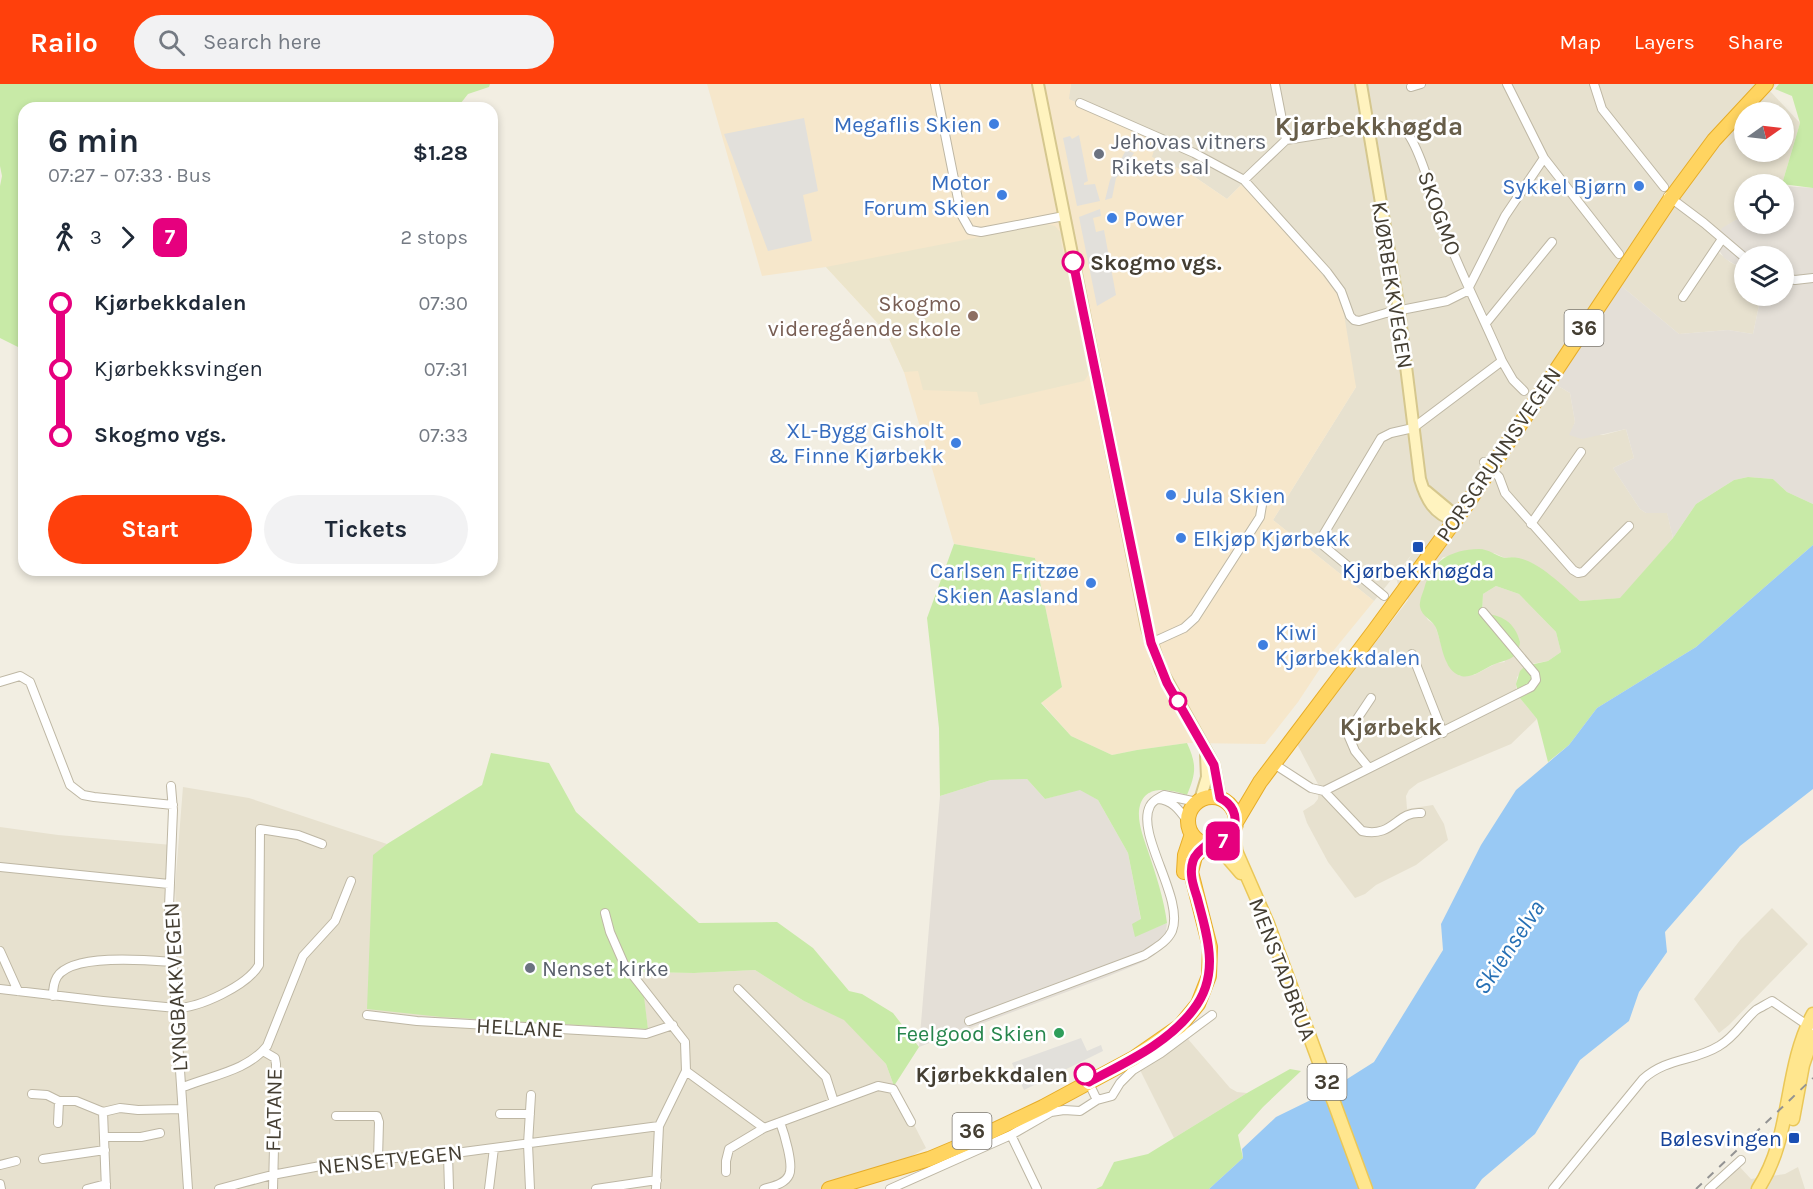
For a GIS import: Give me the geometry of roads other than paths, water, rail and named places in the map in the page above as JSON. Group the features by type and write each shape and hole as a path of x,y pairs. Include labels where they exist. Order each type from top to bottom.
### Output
{"highway":[{"name":"PORSGRUNNSVEGEN","path":"1235,826 1260,782 1357,651 1387,601 1487,465 1667,194 1719,123 1755,84"},
{"name":"PORSGRUNNSVEGEN","path":"1667,194 1766,84"},
{"name":"PORSGRUNNSVEGEN","path":"1222,799 1243,794 1260,782"},
{"name":"36","path":"1201,916 1187,884 1183,865 1190,828 1190,811 1199,801 1210,797 1222,799"},
{"path":"1222,799 1234,813 1235,826"},
{"name":"36","path":"829,1189 939,1155 1020,1118 1087,1078 1155,1045 1180,1026 1203,994 1209,976 1210,947 1191,872 1195,856 1210,844 1228,838 1235,826"},
{"path":"1190,828 1197,839 1210,844"}],"main road":[{"name":"MENSTADBRUA","path":"1235,826 1236,851 1262,908 1366,1189"},
{"name":"MENSTADBRUA","path":"1210,844 1222,850 1250,884"},
{"path":"1764,1189 1790,1130 1812,1026"},
{"path":"1758,1189 1780,1153"}],"street":[{"path":"935,84 961,214 970,230 981,232 1064,216"},
{"path":"1038,84 1151,643 1167,683 1214,765 1222,799"},
{"path":"1244,180 1286,140 1275,84"},
{"name":"KJØRBEKKVEGEN","path":"1361,84 1399,310 1422,486 1450,516"},
{"path":"1411,87 1421,84"},
{"path":"1507,84 1544,158 1619,254"},
{"path":"1594,84 1602,109 1667,194 1734,249"},
{"path":"1080,103 1213,162 1244,180 1327,272 1341,291 1347,311 1354,321 1448,301 1463,294 1469,288 1505,216 1544,158"},
{"name":"SKOGMO","path":"1286,140 1396,124 1404,128 1411,139 1446,235 1502,361 1513,380 1524,391"},
{"path":"1683,297 1722,239"},
{"path":"1486,323 1552,242"},
{"path":"1794,280 1813,278"},
{"path":"1384,596 1319,542 1381,438 1413,428 1502,361"},
{"path":"1531,524 1581,452"},
{"path":"1487,465 1499,477 1505,493 1531,524 1578,573 1583,572 1629,526"},
{"path":"1151,643 1184,628 1195,618 1260,517 1263,499"},
{"path":"1324,791 1531,687 1536,680 1531,667 1483,612"},
{"path":"1413,654 1443,733"},
{"path":"0,682 20,676 30,682 62,767 70,785 75,790 83,795 94,797 173,805"},
{"path":"1369,768 1354,751 1349,737 1353,725 1371,698"},
{"path":"969,1021 1145,955 1164,942 1173,930 1173,909 1147,818 1149,807 1164,795 1199,801 1207,777 1206,749"},
{"path":"1274,764 1311,788 1324,791 1362,831 1379,833 1408,814 1421,813"},
{"name":"LYNGBAKKVEGEN","path":"171,786 173,805 170,884 172,962 188,1189"},
{"path":"1158,799 1174,804 1190,828"},
{"path":"0,989 185,1008 235,987 250,976 259,965 260,829 298,835 322,844"},
{"path":"0,867 170,884"},
{"path":"263,1051 303,956 335,921 351,881"},
{"path":"596,1189 657,1185 659,1126 686,1071 685,1042 624,964 610,932 605,913"},
{"path":"0,951 18,991"},
{"path":"53,996 57,977 67,968 76,965 112,959 172,962"},
{"path":"738,989 826,1077 834,1102"},
{"path":"1553,1189 1643,1079 1653,1070 1664,1064 1718,1047 1739,1030 1756,1011 1772,1000 1812,1026"},
{"name":"HELLANE","path":"367,1015 427,1022 646,1034 672,1025"},
{"path":"890,1189 1011,1135 1052,1112 1065,1110 1080,1112 1097,1100 1112,1096 1120,1083 1133,1070 1161,1053 1212,1015"},
{"name":"FLATANE","path":"186,1086 227,1072 263,1051 275,1059 273,1189"},
{"path":"686,1071 764,1128"},
{"path":"1087,1078 1097,1100"},
{"path":"726,1172 729,1149 764,1128 878,1086 893,1089 911,1122"},
{"path":"32,1094 47,1095 59,1101 76,1101 103,1112 120,1108 182,1109"},
{"path":"530,1189 528,1144 531,1095"},
{"path":"58,1123 59,1101"},
{"path":"87,1189 106,1186 103,1112"},
{"path":"500,1114 530,1114"},
{"path":"336,1116 377,1116 379,1122 378,1159"},
{"path":"764,1189 781,1184 790,1175 787,1146 780,1122"},
{"name":"NENSETVEGEN","path":"219,1189 272,1175 342,1162 448,1154 659,1126"},
{"path":"105,1137 141,1137 160,1133"},
{"path":"1011,1135 1037,1189"},
{"path":"489,1189 494,1148"},
{"path":"43,1159 105,1150"},
{"path":"448,1154 449,1189"},
{"path":"1709,1189 1741,1160"},
{"path":"0,1166 16,1161"},
{"path":"0,1184 1,1189"}],"water":[{"name":"Skienselva","path":"1813,545 1813,789 1740,846 1665,932 1667,952 1639,992 1629,1021 1580,1060 1535,1134 1482,1179 1475,1189 1209,1189 1243,1158 1242,1149 1276,1117 1325,1093 1374,1062 1443,950 1441,924 1481,845 1516,790 1569,745 1597,708 1696,647"}],"railway":[{"path":"1696,1189 1813,1078"}],"place":[{"name":"Megaflis Skien","path":"994,124"},
{"name":"Jehovas vitners Rikets sal","path":"1099,154"},
{"name":"Sykkel Bjørn","path":"1639,186"},
{"name":"Motor Forum Skien","path":"1002,195"},
{"name":"Power","path":"1112,218"},
{"name":"Skogmo vgs.","path":"1073,262"},
{"name":"Skogmo videregående skole","path":"973,316"},
{"name":"XL-Bygg Gisholt & Finne Kjørbekk","path":"956,443"},
{"name":"Jula Skien","path":"1171,495"},
{"name":"Elkjøp Kjørbekk","path":"1181,538"},
{"name":"Kjørbekkhøgda","path":"1418,547"},
{"name":"Carlsen Fritzøe Skien Aasland","path":"1091,583"},
{"name":"Kiwi Kjørbekkdalen","path":"1263,645"},
{"name":"Nenset kirke","path":"530,968"},
{"name":"Feelgood Skien","path":"1059,1033"},
{"name":"Kjørbekkdalen","path":"1085,1074"},
{"name":"Bølesvingen","path":"1794,1138"}],"district":[{"name":"Kjørbekkhøgda","path":"1369,126"},
{"name":"Kjørbekk","path":"1391,727"}]}
